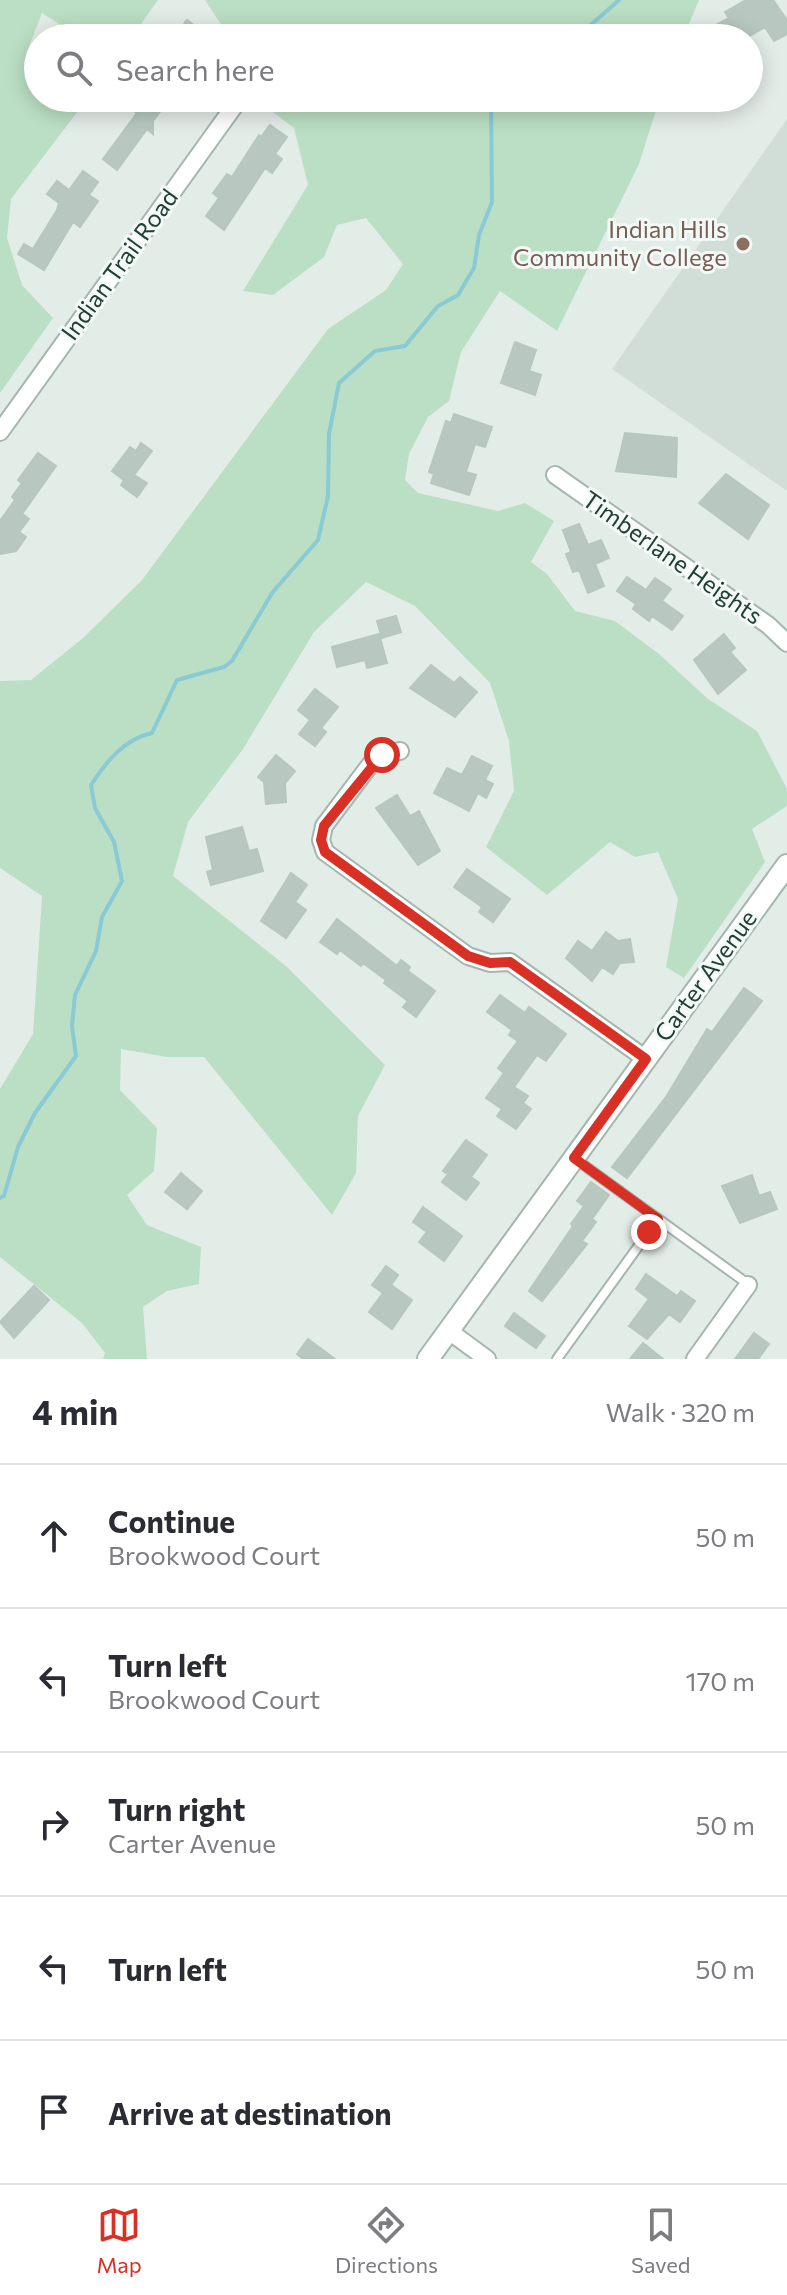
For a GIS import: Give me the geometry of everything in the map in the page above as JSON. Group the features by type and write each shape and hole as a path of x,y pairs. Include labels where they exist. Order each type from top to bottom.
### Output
{"street":[{"name":"Indian Trail Road","path":"0,432 230,112"},
{"name":"Timberlane Heights","path":"555,475 768,625 787,643"},
{"path":"400,751 382,755 370,765 324,826 321,840 325,852 468,956 490,963 510,962 646,1059"},
{"name":"Carter Avenue","path":"428,1359 787,865"},
{"path":"695,1359 748,1285"},
{"path":"449,1331 487,1359"}],"lane":[{"path":"574,1158 748,1285"},
{"path":"557,1359 658,1219"}],"shaded area":[{"name":"Indian Hills Community College","path":"787,119 787,491 612,369"}],"green space":[{"path":"0,0 158,0 141,24 59,24 42,13 38,24 24,24 24,112 77,112 11,199 7,238 22,285 53,318 0,393"},
{"path":"205,0 699,0 689,24 221,24"},
{"path":"273,112 656,112 639,164 557,331 500,291 461,352 449,401 428,417 409,454 405,480 418,493 498,511 525,503 554,521 531,562 547,574 575,611 615,621 659,654 708,699 757,731 787,789 787,806 752,829 765,862 684,978 666,967 678,899 658,852 635,857 610,842 547,895 486,847 514,791 509,741 490,683 415,606 366,582 314,632 243,749 188,822 173,876 286,966 385,1065 358,1116 356,1173 332,1215 204,1057 167,1057 121,1049 120,1090 157,1128 154,1171 127,1195 147,1225 201,1247 199,1284 167,1291 143,1307 147,1359 103,1359 105,1353 82,1323 0,1257 0,1089 33,1034 42,896 0,868 0,681 31,680 83,638 142,580 328,329 386,290 403,264 366,218 337,225 324,257 273,295 243,291 308,185 294,128"}],"building":[{"path":"746,0 773,0 787,20 787,34 774,41 763,24 718,24 729,18 725,12"},
{"path":"160,112 153,121 153,134 147,129 117,170 103,159 137,113"},
{"path":"270,125 287,137 275,154 282,159 272,173 265,168 224,230 206,216 219,198 213,193 227,174 232,177 259,135 261,137"},
{"path":"83,171 98,182 89,195 98,201 80,227 73,222 44,270 18,254 24,244 33,249 57,210 59,203 47,194 57,181 69,190"},
{"path":"515,342 536,350 529,371 541,375 535,395 501,383"},
{"path":"454,414 492,427 485,447 475,444 466,472 476,475 469,495 431,483 434,474 429,472 446,421 451,423"},
{"path":"625,433 677,438 676,477 616,471"},
{"path":"141,443 152,451 134,475 147,483 137,497 121,485 124,480 112,471 130,447 136,451"},
{"path":"38,453 56,466 22,514 29,519 19,532 26,537 16,551 0,554 0,521 15,500 12,497 22,483 18,480"},
{"path":"726,474 769,505 748,539 699,503"},
{"path":"579,524 588,545 601,540 609,558 595,564 604,586 588,593 579,570 573,572 566,554 571,552 563,530"},
{"path":"627,577 646,590 655,578 671,589 662,601 683,616 672,630 652,616 649,621 633,609 636,604 617,591"},
{"path":"396,616 401,632 382,638 377,621"},
{"path":"379,634 387,663 367,668 365,660 337,667 332,647"},
{"path":"724,634 735,648 730,652 746,670 718,694 694,660"},
{"path":"431,665 454,683 460,677 477,692 455,717 410,688"},
{"path":"315,689 338,707 321,728 326,732 315,746 299,734 310,720 298,710"},
{"path":"276,755 295,771 285,783 286,802 266,804 264,782 258,777"},
{"path":"472,756 492,766 485,780 493,784 486,798 478,793 469,811 434,793 447,768 462,775"},
{"path":"397,795 410,816 419,811 440,851 418,865 376,808"},
{"path":"242,827 249,851 257,849 263,871 211,885 207,872 213,870 206,837"},
{"path":"467,869 510,899 493,922 479,912 482,907 454,887"},
{"path":"291,873 307,885 295,902 306,910 286,938 261,921"},
{"path":"337,919 397,966 401,960 410,967 408,971 435,991 416,1017 403,1007 408,1001 384,983 386,980 363,963 361,966 340,950 337,954 320,942"},
{"path":"606,932 618,941 630,939 634,962 620,963 613,974 602,967 592,981 566,958 578,941 592,951"},
{"path":"744,988 762,1001 627,1178 612,1167 666,1097 707,1029 712,1032"},
{"path":"500,995 525,1013 529,1007 566,1034 546,1061 537,1055 514,1087 528,1096 523,1103 531,1109 516,1129 497,1116 502,1109 486,1098 504,1073 498,1068 518,1041 509,1035 512,1030 487,1012"},
{"path":"466,1140 487,1155 471,1177 479,1183 466,1200 442,1182 448,1174 443,1171"},
{"path":"181,1173 202,1191 187,1209 165,1192"},
{"path":"752,1175 759,1196 770,1192 777,1209 740,1223 722,1186"},
{"path":"591,1182 609,1195 592,1219 596,1222 582,1241 587,1244 542,1301 529,1291 573,1226 571,1224 584,1206 577,1201"},
{"path":"423,1207 462,1236 444,1261 419,1242 427,1232 413,1222"},
{"path":"386,1266 398,1275 391,1285 412,1300 392,1329 369,1312 383,1293 372,1285"},
{"path":"646,1274 677,1296 681,1291 695,1301 680,1322 669,1314 647,1339 629,1326 649,1299 636,1289"},
{"path":"34,1286 49,1300 14,1338 0,1322"},
{"path":"514,1313 545,1336 536,1348 505,1326"},
{"path":"754,1333 769,1344 758,1359 735,1359"},
{"path":"308,1339 335,1359 303,1359 297,1354"},
{"path":"643,1343 663,1359 630,1359"}],"waterway":[{"path":"592,24 619,0"},
{"path":"0,1198 4,1196 18,1147 35,1113 76,1056 72,1026 75,995 96,951 102,917 122,881 114,842 95,808 91,785 124,746 152,733 177,680 224,667 232,661 272,593 318,540 328,496 329,434 339,383 375,351 405,346 438,306 458,295 474,268 479,235 492,202 491,112"}],"place":[{"name":"Indian Hills Community College","path":"743,244"}],"route":[{"path":"382,755 370,765 324,826 321,840 325,852 468,956 490,963 510,962 646,1059 574,1158 658,1219 649,1232"}]}
